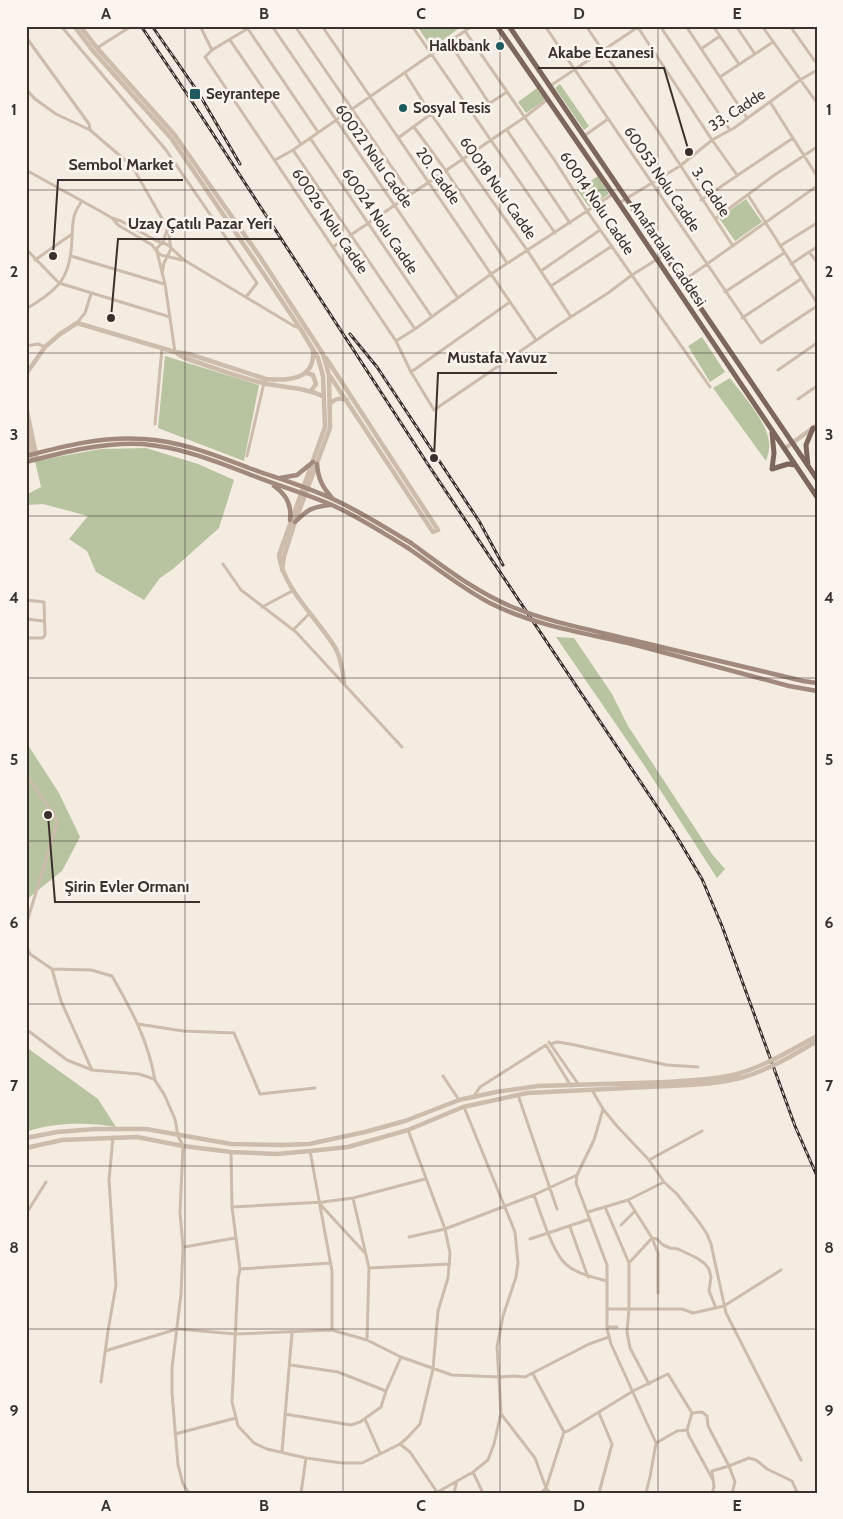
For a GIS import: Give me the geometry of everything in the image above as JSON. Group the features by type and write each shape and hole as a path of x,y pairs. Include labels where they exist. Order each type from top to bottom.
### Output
{"main road":[{"name":"Anafartalar Caddesi","path":"497,26 548,98 817,497"},
{"name":"Anafartalar Caddesi","path":"509,26 817,480"},
{"path":"808,466 806,445 815,427"},
{"path":"772,432 774,453 772,470 788,464 795,465"},
{"path":"26,462 35,457 104,439 143,439 185,446 334,500 374,520 465,582 513,607 548,619 789,686 817,691"},
{"path":"26,456 35,457 104,445 143,444 184,451 332,505 410,546"},
{"path":"276,478 288,478 297,475 315,463 324,489 334,500"},
{"path":"267,481 281,491 287,500 293,521 313,507 332,505"},
{"path":"632,642 803,681 817,682"}],"street":[{"path":"61,26 166,150 188,181 257,283 246,297"},
{"path":"74,26 93,51 171,138 300,328 433,532 438,530 260,257 174,134 97,48 80,26"},
{"path":"200,26 212,50 252,26"},
{"name":"60022 Nolu Cadde","path":"272,26 458,298"},
{"path":"296,26 411,195"},
{"name":"20. Cadde","path":"322,26 536,340"},
{"path":"412,26 555,233"},
{"path":"275,160 293,150 472,26"},
{"name":"60053 Nolu Cadde","path":"545,26 742,318 761,343 817,305"},
{"name":"3. Cadde","path":"586,26 658,131 733,246"},
{"path":"550,86 638,26 737,175"},
{"path":"660,26 730,130"},
{"path":"686,26 747,118"},
{"path":"713,26 739,64"},
{"path":"736,26 754,54"},
{"path":"762,26 816,102"},
{"path":"790,26 817,64"},
{"path":"814,26 817,30"},
{"path":"97,48 130,27"},
{"path":"248,29 318,132"},
{"name":"60014 Nolu Cadde","path":"465,31 600,230 710,387"},
{"path":"701,49 720,36"},
{"path":"26,37 89,124 90,130"},
{"path":"230,40 301,144"},
{"path":"449,42 489,103"},
{"path":"720,77 773,42"},
{"name":"60026 Nolu Cadde","path":"212,50 205,57 396,341 411,372 434,410 536,340"},
{"name":"33. Cadde","path":"619,203 680,166 712,140 730,130 817,70"},
{"name":"60018 Nolu Cadde","path":"405,73 431,114 528,250 571,317"},
{"path":"26,89 35,99 56,114 90,130 132,166 168,230 171,249 170,253 166,256 162,274"},
{"path":"474,114 508,92"},
{"path":"333,247 507,130 548,98"},
{"path":"770,102 817,176"},
{"path":"398,138 431,114"},
{"path":"583,136 608,119"},
{"path":"414,127 507,263"},
{"path":"507,130 570,223"},
{"name":"60024 Nolu Cadde","path":"310,138 432,317"},
{"path":"702,200 793,138"},
{"path":"715,219 773,176 817,147"},
{"name":"60026 Nolu Cadde","path":"293,150 415,329"},
{"path":"26,170 112,218 155,240 163,242 184,260 300,328"},
{"path":"682,282 817,186"},
{"path":"396,341 507,263 613,194"},
{"path":"748,195 817,305"},
{"path":"26,308 56,289 66,274 71,256 73,216 82,201"},
{"path":"112,218 118,225 152,245 157,252 165,284 175,352"},
{"path":"780,246 817,223"},
{"path":"157,252 157,248 163,242 168,230"},
{"path":"541,271 600,230"},
{"path":"35,260 72,233"},
{"path":"551,286 612,246"},
{"path":"791,264 817,246"},
{"path":"27,250 59,283 170,317"},
{"path":"157,252 184,260"},
{"path":"725,292 784,252"},
{"path":"809,252 817,262"},
{"path":"536,340 664,255"},
{"path":"71,256 165,284"},
{"path":"742,318 801,279"},
{"path":"26,374 45,347 77,323 85,313 91,294"},
{"path":"411,372 510,302"},
{"path":"77,323 175,352 189,354 266,379 279,380 297,377 306,373 312,366 313,349"},
{"path":"778,370 817,343"},
{"path":"26,346 38,344 45,347"},
{"path":"155,424 162,348"},
{"path":"175,352 185,358 264,383 310,392 324,397"},
{"path":"315,463 330,428 329,375 323,354"},
{"path":"318,358 322,369 325,428 315,463 293,521 282,572 337,650 344,683"},
{"path":"306,373 313,375 315,379 316,384 310,392"},
{"path":"247,456 264,383"},
{"path":"798,399 817,386"},
{"path":"331,403 340,398 347,400"},
{"path":"26,407 35,457"},
{"path":"26,426 35,457"},
{"path":"784,449 815,427"},
{"path":"223,564 241,590 293,630 402,747"},
{"path":"262,607 294,590"},
{"path":"26,600 44,602 45,635 43,638 26,638"},
{"path":"293,630 310,614"},
{"path":"26,619 44,621"},
{"path":"26,775 55,816 57,824 26,925"},
{"path":"26,946 30,954 52,969 91,970 112,976 134,1013 151,1058 155,1081 169,1104 175,1119 178,1136 183,1146 180,1212 183,1247 181,1294 172,1368 172,1393 180,1471 183,1484 189,1493"},
{"path":"52,969 61,1001 92,1070"},
{"path":"138,1024 183,1031 234,1033 260,1094 316,1088"},
{"path":"26,1029 67,1060 92,1070 139,1074 155,1081"},
{"path":"26,1148 62,1140 137,1137 183,1146 231,1152 277,1154 348,1146 408,1130 463,1107 527,1093 668,1084 736,1074 758,1066 817,1036"},
{"path":"26,1138 57,1132 96,1129 146,1129 231,1144 282,1146 309,1144 405,1122 459,1100 496,1092 538,1086 695,1085 745,1077 788,1058 817,1041"},
{"path":"580,1085 550,1043 570,1044 667,1065 698,1067"},
{"path":"474,1097 480,1087 546,1046 571,1086"},
{"path":"443,1076 459,1100"},
{"path":"592,1090 603,1109 649,1160 664,1182 677,1194 707,1234 711,1244 726,1313 801,1460"},
{"path":"518,1095 557,1209"},
{"path":"400,1444 410,1452 436,1492 473,1472 488,1460 494,1444 501,1413 498,1347 504,1316 516,1277 518,1263 515,1232 463,1107"},
{"path":"603,1109 594,1140 576,1183 607,1265 607,1327 611,1344 656,1443 646,1493"},
{"path":"231,1152 232,1207 240,1270 232,1402 238,1426 254,1443 267,1450 342,1463 362,1463 400,1444 420,1424 433,1369 438,1311 448,1278 450,1264 450,1253 445,1229 408,1130"},
{"path":"649,1160 702,1132"},
{"path":"102,1382 116,1285 109,1180 113,1138"},
{"path":"310,1151 318,1202 331,1263 333,1280 332,1330"},
{"path":"409,1236 445,1229 534,1195 578,1175"},
{"path":"232,1207 353,1198 425,1179"},
{"path":"26,1214 46,1182"},
{"path":"588,1212 628,1200 664,1182"},
{"path":"534,1195 548,1234 562,1261 572,1269 588,1277 607,1281"},
{"path":"353,1198 369,1268 367,1340"},
{"path":"628,1200 652,1238 658,1253 658,1293"},
{"path":"318,1202 365,1253"},
{"path":"605,1207 629,1264 627,1332 630,1348 649,1384"},
{"path":"621,1225 635,1211"},
{"path":"530,1240 590,1219"},
{"path":"570,1227 588,1277"},
{"path":"183,1247 235,1238"},
{"path":"652,1238 657,1239 663,1245 678,1249 697,1258 705,1264 709,1269 711,1277 709,1291 716,1308"},
{"path":"629,1264 652,1238"},
{"path":"240,1270 331,1263"},
{"path":"369,1268 450,1264"},
{"path":"607,1310 682,1309 693,1313 716,1308 724,1306 781,1270"},
{"path":"607,1327 617,1327"},
{"path":"106,1351 177,1330 236,1334 332,1330 367,1340 401,1357 452,1375 514,1376 525,1378 589,1344 609,1337"},
{"path":"282,1452 291,1365 292,1333"},
{"path":"285,1414 351,1425 365,1420 381,1407 401,1357"},
{"path":"291,1365 338,1372 386,1391"},
{"path":"533,1374 564,1432 546,1488 541,1493"},
{"path":"564,1432 599,1413 633,1391 668,1374 692,1413 687,1430 713,1480"},
{"path":"692,1413 702,1412 707,1416 708,1426 729,1466 735,1482 732,1493"},
{"path":"501,1413 535,1458 546,1488 550,1493"},
{"path":"599,1413 612,1444 599,1493"},
{"path":"175,1434 236,1418"},
{"path":"365,1420 380,1453"},
{"path":"656,1443 677,1431 687,1430"},
{"path":"301,1493 306,1458"},
{"path":"712,1493 712,1471 749,1458 756,1460 767,1469 792,1481 797,1492"},
{"path":"473,1472 483,1493"},
{"path":"454,1493 457,1480"}],"green space":[{"path":"417,26 462,26 432,48"},
{"path":"560,84 589,126 584,130 555,88"},
{"path":"537,88 545,100 526,113 518,102"},
{"path":"598,176 609,194 589,207 577,190"},
{"path":"746,199 762,222 735,241 719,218"},
{"path":"702,337 725,372 710,382 688,346"},
{"path":"165,356 259,385 244,461 158,428"},
{"path":"730,378 756,412 766,431 769,449 766,461 713,388"},
{"path":"146,448 198,464 234,480 219,528 173,569 160,578 144,600 96,572 87,551 69,539 88,516 43,504 26,505 26,495 41,487 35,461 101,449"},
{"path":"556,637 574,638 612,694 628,726 712,854 725,869 717,878 646,768"},
{"path":"26,742 59,793 80,837 62,871 26,900"},
{"path":"26,1047 98,1099 116,1127 95,1124 71,1124 47,1126 26,1132"}],"railway":[{"path":"141,26 427,463 674,832 702,879 722,926 795,1126 817,1176"},
{"path":"152,26 198,92 240,164"},
{"path":"350,334 377,367 479,521 503,565"}],"place":[{"name":"Halkbank","path":"500,46"},
{"name":"Seyrantepe","path":"195,94"},
{"name":"Sosyal Tesis","path":"403,108"},
{"name":"Akabe Eczanesi","path":"689,152"},
{"name":"Sembol Market","path":"53,256"},
{"name":"Uzay Çatılı Pazar Yeri","path":"111,318"},
{"name":"Mustafa Yavuz","path":"434,458"},
{"name":"Şirin Evler Ormanı","path":"48,815"}]}
